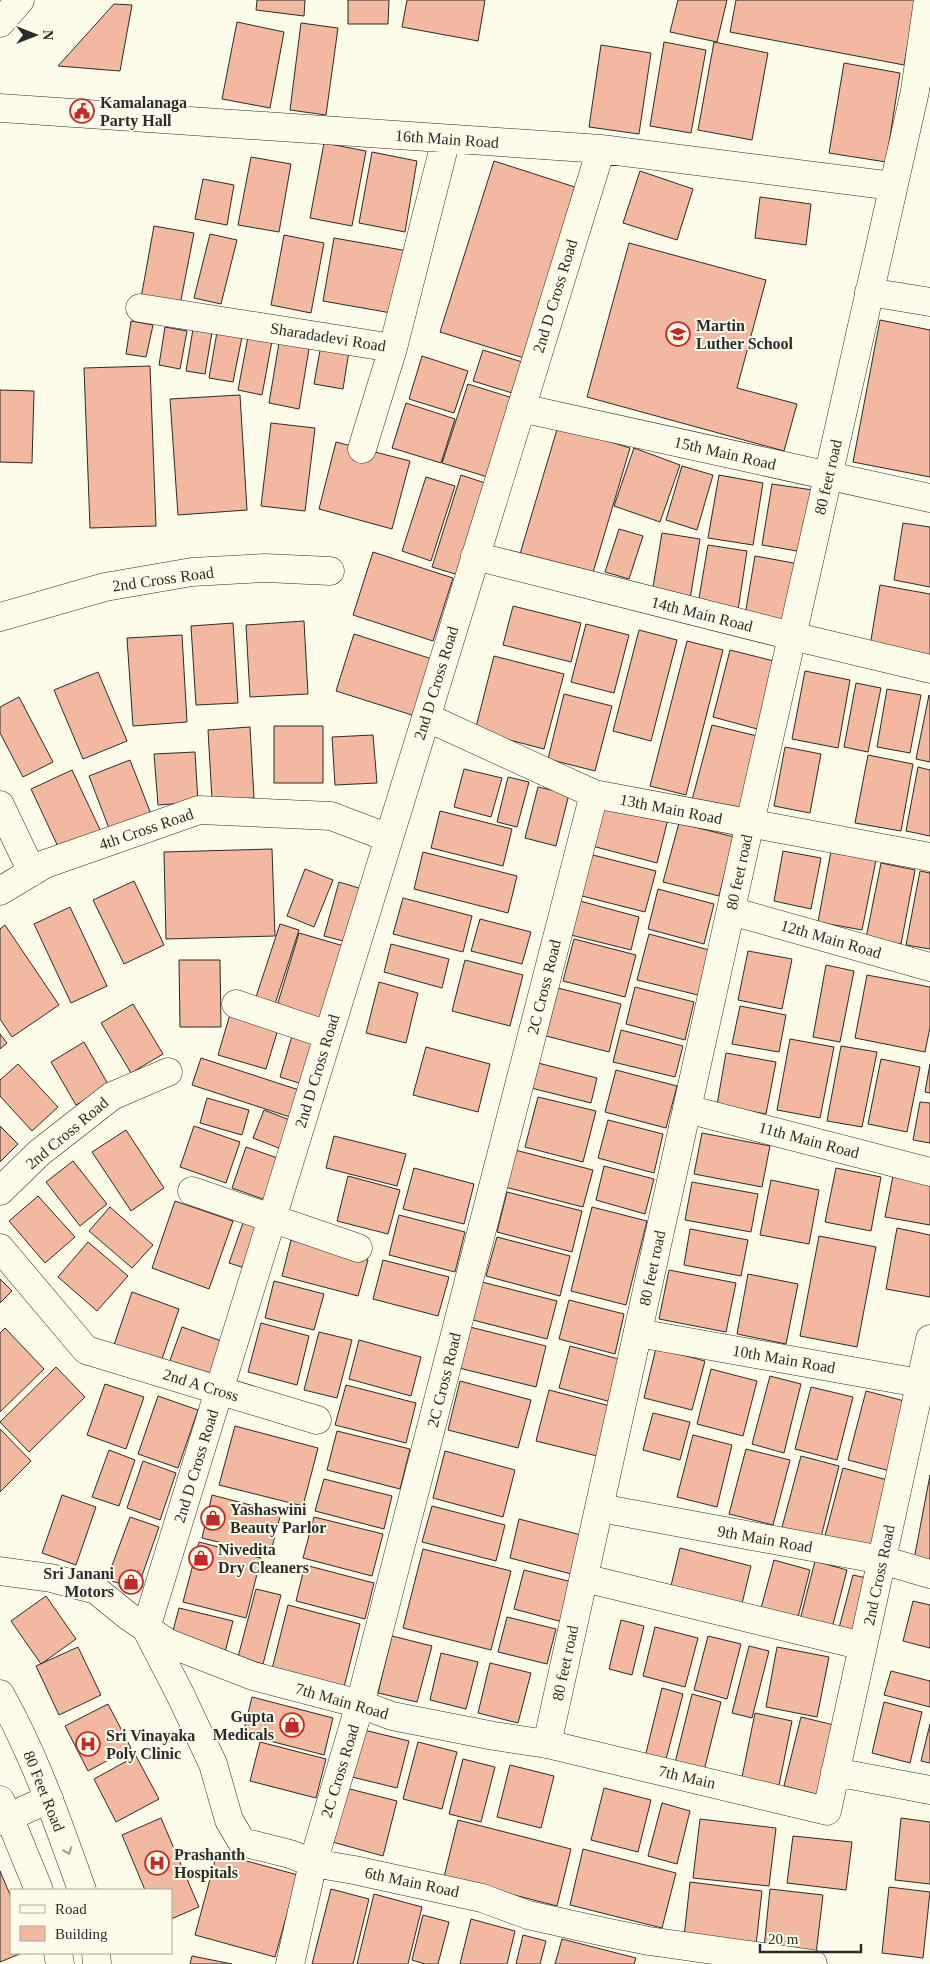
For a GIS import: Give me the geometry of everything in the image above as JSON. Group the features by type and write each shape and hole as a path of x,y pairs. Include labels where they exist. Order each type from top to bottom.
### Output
{"street":[{"path":"0,23 20,0"},
{"name":"80 feet road","path":"547,1744 893,186 922,94 928,0"},
{"name":"16th Main Road","path":"0,108 601,149 893,186"},
{"name":"Sharadadevi Road","path":"140,308 393,348 446,139"},
{"name":"2nd D Cross Road","path":"146,1628 601,149"},
{"path":"869,292 930,302"},
{"path":"362,449 393,348"},
{"name":"15th Main Road","path":"521,408 930,498"},
{"name":"14th Main Road","path":"475,556 930,669"},
{"name":"2nd Cross Road","path":"0,617 105,587 192,572 265,568 330,571"},
{"name":"13th Main Road","path":"426,717 594,794 930,857"},
{"name":"2C Cross Road","path":"290,1964 312,1863 360,1704 594,794"},
{"path":"0,805 32,872"},
{"name":"4th Cross Road","path":"0,891 45,864 199,810 331,816 389,838"},
{"name":"12th Main Road","path":"731,911 930,967"},
{"path":"236,1004 328,1035"},
{"name":"2nd Cross Road","path":"0,1192 39,1154 112,1096 168,1072"},
{"name":"11th Main Road","path":"687,1109 930,1172"},
{"path":"192,1191 358,1248"},
{"name":"2nd A Cross","path":"0,1248 86,1350 317,1420"},
{"name":"10th Main Road","path":"638,1333 925,1384"},
{"name":"2nd Cross Road","path":"827,1811 882,1560 925,1384 930,1340"},
{"name":"9th Main Road","path":"600,1508 882,1560 930,1574"},
{"name":"7th Main Road","path":"0,1570 51,1578 96,1590 128,1616 168,1643 254,1676 360,1704 392,1716 494,1736 547,1744"},
{"path":"584,1578 863,1646"},
{"name":"6th Main Road","path":"146,1628 213,1764 230,1820 242,1842 290,1854 312,1863 354,1870 482,1898 528,1915 647,1953 813,1964"},
{"name":"80 Feet Road","path":"0,1694 16,1723 50,1799 82,1889"},
{"name":"7th Main","path":"547,1744 827,1811"},
{"path":"835,1772 930,1790"},
{"path":"39,1889 3,1813 50,1799"}],"building":[{"path":"257,0 305,0 304,16 256,10"},
{"path":"348,0 389,0 388,24 348,24"},
{"path":"407,0 485,0 478,41 402,27"},
{"path":"678,0 727,0 717,42 670,32"},
{"path":"736,0 916,0 904,65 730,32"},
{"path":"114,4 132,5 120,71 58,66"},
{"path":"237,22 284,32 270,108 222,99"},
{"path":"301,23 338,28 326,115 290,110"},
{"path":"664,42 706,50 691,133 650,126"},
{"path":"714,42 768,53 752,140 698,130"},
{"path":"601,45 651,53 639,134 589,127"},
{"path":"844,63 900,73 886,162 829,153"},
{"path":"324,143 366,151 352,226 310,218"},
{"path":"372,152 417,161 405,232 359,223"},
{"path":"251,157 291,164 279,232 238,225"},
{"path":"494,161 578,188 524,358 440,332"},
{"path":"640,171 693,189 677,240 623,223"},
{"path":"203,179 234,185 227,225 195,219"},
{"path":"760,197 811,204 806,245 755,238"},
{"path":"154,226 194,233 180,305 141,298"},
{"path":"210,234 237,240 221,304 194,298"},
{"path":"284,235 324,243 311,313 271,305"},
{"path":"334,238 408,251 397,314 323,301"},
{"name":"Martin Luther School","path":"629,243 766,280 737,388 797,404 784,451 587,397"},
{"path":"880,320 930,330 930,477 853,462"},
{"path":"131,321 153,325 146,357 126,354"},
{"path":"165,327 187,331 180,369 159,365"},
{"path":"193,329 212,332 205,374 186,371"},
{"path":"217,332 242,337 233,382 209,378"},
{"path":"248,337 272,341 262,395 238,390"},
{"path":"280,337 310,343 299,409 269,403"},
{"path":"321,345 349,351 343,389 314,384"},
{"path":"483,350 532,365 522,396 473,381"},
{"path":"422,356 468,371 454,413 409,399"},
{"path":"150,366 156,526 90,528 84,368"},
{"path":"468,384 519,400 494,479 442,463"},
{"path":"0,390 34,391 32,463 0,462"},
{"path":"240,395 247,510 178,515 170,399"},
{"path":"406,403 455,419 441,463 392,448"},
{"path":"271,423 315,428 305,511 261,506"},
{"path":"558,426 630,448 592,576 520,554"},
{"path":"336,442 410,461 392,529 319,509"},
{"path":"634,448 680,465 660,522 614,506"},
{"path":"682,466 713,475 697,530 666,520"},
{"path":"461,475 494,486 465,577 432,567"},
{"path":"719,475 763,483 753,545 708,538"},
{"path":"426,477 455,486 431,561 402,551"},
{"path":"772,484 813,490 803,552 762,545"},
{"path":"903,523 930,527 930,587 894,580"},
{"path":"619,529 643,536 629,579 605,572"},
{"path":"662,533 700,539 689,605 651,599"},
{"path":"708,545 747,551 737,617 697,610"},
{"path":"373,552 453,578 433,641 353,615"},
{"path":"755,556 799,564 789,623 745,615"},
{"path":"880,585 930,594 930,656 870,646"},
{"path":"513,606 581,623 571,662 503,645"},
{"path":"304,621 308,694 250,697 246,625"},
{"path":"233,623 238,703 196,705 191,626"},
{"path":"586,624 629,635 614,693 571,682"},
{"path":"639,630 677,640 651,741 613,731"},
{"path":"354,634 432,659 415,716 336,691"},
{"path":"182,635 187,722 133,726 127,638"},
{"path":"687,641 723,650 686,795 650,786"},
{"path":"730,650 778,662 761,730 713,717"},
{"path":"494,656 564,674 544,749 475,731"},
{"path":"805,671 850,680 838,748 792,739"},
{"path":"98,672 127,741 83,759 54,690"},
{"path":"856,683 881,688 868,752 844,747"},
{"path":"887,689 921,695 910,753 877,747"},
{"path":"564,694 612,706 595,771 548,759"},
{"path":"930,696 930,762 916,759"},
{"path":"19,697 53,762 23,777 0,733 0,707"},
{"path":"712,725 761,737 741,813 692,800"},
{"path":"274,726 323,726 323,783 274,783"},
{"path":"250,727 254,798 212,800 208,730"},
{"path":"373,735 377,783 335,785 332,737"},
{"path":"785,747 821,754 810,813 774,806"},
{"path":"195,752 198,802 158,805 154,754"},
{"path":"868,755 913,764 901,831 855,823"},
{"path":"130,760 151,814 110,831 89,776"},
{"path":"918,767 930,770 930,836 906,831"},
{"path":"464,769 502,778 491,817 454,807"},
{"path":"72,770 102,834 61,853 31,789"},
{"path":"508,777 529,782 517,827 497,822"},
{"path":"538,787 569,794 556,846 525,838"},
{"path":"603,802 668,819 657,863 592,846"},
{"path":"440,811 512,829 503,866 431,848"},
{"path":"679,823 734,837 719,896 663,882"},
{"path":"272,849 275,936 166,939 164,852"},
{"path":"783,851 821,858 811,909 774,901"},
{"path":"831,851 876,860 862,930 818,922"},
{"path":"423,852 517,876 508,913 414,889"},
{"path":"589,854 656,871 645,912 578,895"},
{"path":"881,863 915,870 901,944 866,938"},
{"path":"305,869 333,880 314,927 287,916"},
{"path":"920,871 930,873 930,949 906,945"},
{"path":"134,881 164,945 124,964 93,900"},
{"path":"339,882 362,889 347,942 324,936"},
{"path":"658,889 714,904 704,944 648,929"},
{"path":"403,898 472,916 463,952 393,934"},
{"path":"580,901 639,917 631,950 571,935"},
{"path":"70,907 107,986 71,1003 34,924"},
{"path":"480,919 531,932 522,964 471,951"},
{"path":"280,924 299,930 275,1004 256,997"},
{"path":"5,925 59,1005 12,1037 0,1019 0,929"},
{"path":"299,933 344,946 323,1020 277,1006"},
{"path":"649,934 713,951 702,996 637,980"},
{"path":"574,939 636,955 625,997 563,981"},
{"path":"391,944 449,959 442,988 384,972"},
{"path":"748,951 792,959 782,1009 738,1000"},
{"path":"179,960 220,960 221,1027 180,1027"},
{"path":"465,960 523,975 510,1026 452,1011"},
{"path":"826,965 854,971 840,1042 813,1037"},
{"path":"867,975 930,987 930,1027 925,1052 855,1038"},
{"path":"379,982 418,993 406,1043 366,1033"},
{"path":"635,987 694,1002 685,1040 626,1024"},
{"path":"558,988 621,1004 609,1052 546,1036"},
{"path":"133,1004 163,1054 131,1073 101,1023"},
{"path":"740,1006 786,1015 779,1052 732,1044"},
{"path":"231,1011 279,1026 266,1069 218,1055"},
{"path":"294,1029 316,1035 302,1084 280,1077"},
{"path":"621,1030 683,1046 675,1077 613,1062"},
{"path":"0,1034 7,1043 0,1049"},
{"path":"790,1039 834,1047 820,1118 777,1110"},
{"path":"84,1042 109,1086 76,1105 51,1062"},
{"path":"841,1046 877,1052 862,1127 827,1121"},
{"path":"426,1047 490,1064 478,1112 413,1095"},
{"path":"726,1053 776,1062 766,1114 717,1105"},
{"path":"201,1058 299,1090 290,1117 192,1085"},
{"path":"881,1059 920,1067 907,1132 868,1124"},
{"path":"538,1063 597,1078 591,1103 531,1088"},
{"path":"18,1064 58,1107 32,1131 0,1096 0,1080"},
{"path":"930,1064 930,1093 925,1092"},
{"path":"616,1070 677,1086 666,1128 605,1112"},
{"path":"538,1097 596,1111 583,1162 525,1147"},
{"path":"207,1098 249,1110 242,1135 200,1123"},
{"path":"920,1102 930,1103 930,1143 913,1140"},
{"path":"264,1110 300,1124 289,1152 253,1138"},
{"path":"608,1120 663,1134 654,1173 598,1158"},
{"path":"0,1126 18,1144 0,1162"},
{"path":"194,1126 240,1142 226,1183 180,1167"},
{"path":"126,1130 164,1188 131,1211 92,1152"},
{"path":"702,1133 770,1146 762,1187 694,1174"},
{"path":"334,1136 406,1154 397,1186 326,1168"},
{"path":"246,1147 286,1161 271,1202 232,1188"},
{"path":"515,1150 593,1170 583,1207 505,1187"},
{"path":"73,1161 107,1204 80,1226 46,1182"},
{"path":"604,1166 654,1179 645,1214 596,1200"},
{"path":"414,1168 474,1184 464,1224 403,1209"},
{"path":"836,1168 881,1177 871,1231 825,1222"},
{"path":"348,1176 400,1190 388,1234 337,1221"},
{"path":"893,1176 930,1184 930,1225 885,1217"},
{"path":"771,1180 819,1190 809,1244 760,1235"},
{"path":"692,1182 758,1194 751,1232 685,1220"},
{"path":"507,1192 582,1211 572,1252 497,1232"},
{"path":"38,1196 75,1237 45,1263 9,1221"},
{"path":"175,1201 233,1221 209,1289 152,1268"},
{"path":"110,1207 153,1245 132,1268 89,1231"},
{"path":"592,1207 647,1221 626,1305 571,1291"},
{"path":"399,1215 465,1232 455,1272 389,1255"},
{"path":"244,1220 266,1228 251,1270 229,1263"},
{"path":"897,1228 930,1235 930,1297 886,1289"},
{"path":"690,1229 748,1240 741,1276 684,1265"},
{"path":"819,1236 876,1247 857,1347 800,1336"},
{"path":"497,1237 570,1256 560,1296 486,1276"},
{"path":"291,1240 368,1260 358,1296 282,1276"},
{"path":"88,1242 128,1276 97,1311 58,1277"},
{"path":"383,1260 449,1277 438,1316 373,1299"},
{"path":"669,1270 736,1283 726,1332 659,1319"},
{"path":"748,1274 798,1284 786,1344 737,1334"},
{"path":"0,1279 12,1291 0,1303"},
{"path":"274,1281 324,1294 314,1330 265,1318"},
{"path":"478,1281 557,1301 547,1339 469,1319"},
{"path":"132,1292 179,1309 161,1362 114,1345"},
{"path":"569,1300 624,1314 615,1354 559,1339"},
{"path":"261,1323 309,1336 297,1385 248,1372"},
{"path":"182,1327 227,1343 214,1379 169,1363"},
{"path":"470,1327 546,1346 536,1387 459,1368"},
{"path":"5,1328 44,1369 0,1412 0,1333"},
{"path":"319,1332 352,1340 337,1398 304,1390"},
{"path":"359,1340 421,1357 411,1396 349,1379"},
{"path":"570,1346 626,1361 615,1403 559,1388"},
{"path":"656,1348 705,1361 692,1410 644,1398"},
{"path":"56,1367 85,1397 29,1452 0,1422"},
{"path":"711,1369 757,1381 743,1436 697,1424"},
{"path":"770,1376 801,1384 784,1453 752,1444"},
{"path":"460,1381 531,1400 518,1448 448,1430"},
{"path":"105,1384 144,1397 126,1449 87,1435"},
{"path":"346,1385 416,1403 406,1443 335,1425"},
{"path":"811,1387 853,1397 837,1460 795,1449"},
{"path":"549,1390 614,1407 601,1457 536,1441"},
{"path":"866,1391 912,1403 894,1472 848,1460"},
{"path":"158,1396 198,1410 178,1468 138,1454"},
{"path":"653,1413 690,1422 680,1460 643,1450"},
{"path":"235,1426 318,1448 303,1506 219,1485"},
{"path":"0,1429 31,1461 0,1492"},
{"path":"337,1431 410,1449 400,1489 327,1470"},
{"path":"693,1435 732,1445 717,1507 677,1497"},
{"path":"746,1449 790,1460 773,1525 729,1514"},
{"path":"109,1450 135,1460 119,1506 92,1497"},
{"path":"445,1451 515,1470 503,1517 433,1498"},
{"path":"801,1456 839,1466 820,1541 781,1531"},
{"path":"143,1461 176,1473 160,1520 127,1508"},
{"path":"843,1468 895,1482 877,1549 825,1536"},
{"path":"930,1475 930,1568 913,1565"},
{"path":"324,1479 392,1496 384,1529 315,1511"},
{"path":"62,1495 96,1507 76,1565 42,1553"},
{"path":"212,1495 281,1513 270,1555 202,1538"},
{"path":"432,1506 505,1525 496,1561 422,1542"},
{"path":"130,1517 159,1527 137,1590 107,1579"},
{"path":"314,1517 383,1534 372,1576 303,1558"},
{"path":"519,1519 589,1537 579,1576 510,1558"},
{"path":"199,1542 261,1558 246,1618 183,1602"},
{"path":"680,1548 751,1566 741,1608 670,1590"},
{"path":"423,1549 511,1571 491,1650 403,1628"},
{"path":"774,1560 810,1570 797,1621 760,1612"},
{"path":"815,1561 847,1570 831,1632 799,1624"},
{"path":"305,1565 374,1583 365,1619 296,1601"},
{"path":"524,1570 580,1584 570,1624 514,1609"},
{"path":"853,1575 876,1580 862,1634 839,1628"},
{"path":"256,1589 281,1595 263,1664 238,1657"},
{"path":"46,1596 76,1639 41,1664 11,1621"},
{"path":"913,1601 930,1605 930,1648 903,1641"},
{"path":"288,1605 360,1624 344,1687 272,1669"},
{"path":"179,1608 233,1621 224,1656 170,1642"},
{"path":"507,1617 556,1629 547,1664 498,1652"},
{"path":"621,1620 644,1626 632,1675 609,1669"},
{"path":"655,1627 698,1638 685,1687 643,1676"},
{"path":"392,1636 432,1646 417,1702 378,1693"},
{"path":"708,1636 741,1644 727,1699 694,1690"},
{"path":"749,1646 769,1651 752,1718 732,1713"},
{"path":"78,1647 101,1695 59,1715 36,1666"},
{"path":"777,1647 829,1657 817,1717 766,1707"},
{"path":"441,1653 478,1662 466,1709 430,1700"},
{"path":"490,1663 531,1673 518,1723 478,1713"},
{"path":"891,1671 930,1681 930,1707 884,1695"},
{"path":"662,1688 683,1694 664,1767 644,1761"},
{"path":"692,1694 721,1702 703,1775 674,1767"},
{"path":"252,1697 333,1718 324,1755 243,1734"},
{"path":"884,1702 922,1712 910,1763 872,1753"},
{"path":"108,1704 131,1748 88,1771 65,1726"},
{"path":"755,1713 792,1721 778,1790 741,1782"},
{"path":"801,1717 838,1726 820,1795 784,1786"},
{"path":"930,1724 930,1763 921,1761"},
{"path":"360,1729 409,1741 397,1788 348,1776"},
{"path":"260,1742 326,1759 316,1798 250,1781"},
{"path":"418,1742 457,1752 442,1809 403,1799"},
{"path":"136,1756 159,1799 116,1822 94,1779"},
{"path":"463,1759 495,1767 481,1822 449,1814"},
{"path":"510,1765 554,1776 541,1828 497,1817"},
{"path":"342,1787 397,1801 383,1856 329,1841"},
{"path":"604,1788 651,1800 638,1852 591,1840"},
{"path":"662,1803 690,1811 677,1864 648,1856"},
{"name":"Prashanth Hospitals","path":"161,1818 199,1907 172,1919 172,1889 145,1889 122,1835"},
{"path":"901,1818 930,1822 930,1884 895,1880"},
{"path":"700,1819 776,1828 769,1886 693,1878"},
{"path":"458,1820 571,1849 557,1906 444,1877"},
{"path":"793,1836 852,1842 846,1890 787,1883"},
{"path":"583,1849 676,1873 662,1928 570,1905"},
{"path":"217,1853 298,1875 275,1957 195,1935"},
{"path":"0,1871 10,1895 10,1954 20,1954 0,1962"},
{"path":"690,1882 762,1891 756,1945 684,1937"},
{"path":"889,1887 930,1892 923,1958 882,1953"},
{"path":"331,1889 369,1899 353,1964 312,1964"},
{"path":"770,1889 823,1895 816,1954 764,1948"},
{"path":"374,1894 422,1907 408,1964 357,1964"},
{"path":"423,1915 449,1922 438,1964 425,1964 412,1960"},
{"path":"471,1919 515,1931 507,1964 460,1964"},
{"path":"523,1935 546,1941 540,1964 516,1964"},
{"path":"562,1939 636,1958 634,1964 555,1964"},
{"path":"192,1956 232,1964 190,1964"}],"place":[{"name":"Kamalanaga Party Hall","path":"82,111"},
{"name":"Martin Luther School","path":"678,334"},
{"name":"Yashaswini Beauty Parlor","path":"213,1518"},
{"name":"Nivedita Dry Cleaners","path":"201,1558"},
{"name":"Sri Janani Motors","path":"131,1582"},
{"name":"Gupta Medicals","path":"292,1725"},
{"name":"Sri Vinayaka Poly Clinic","path":"88,1744"},
{"name":"Prashanth Hospitals","path":"157,1863"}]}
